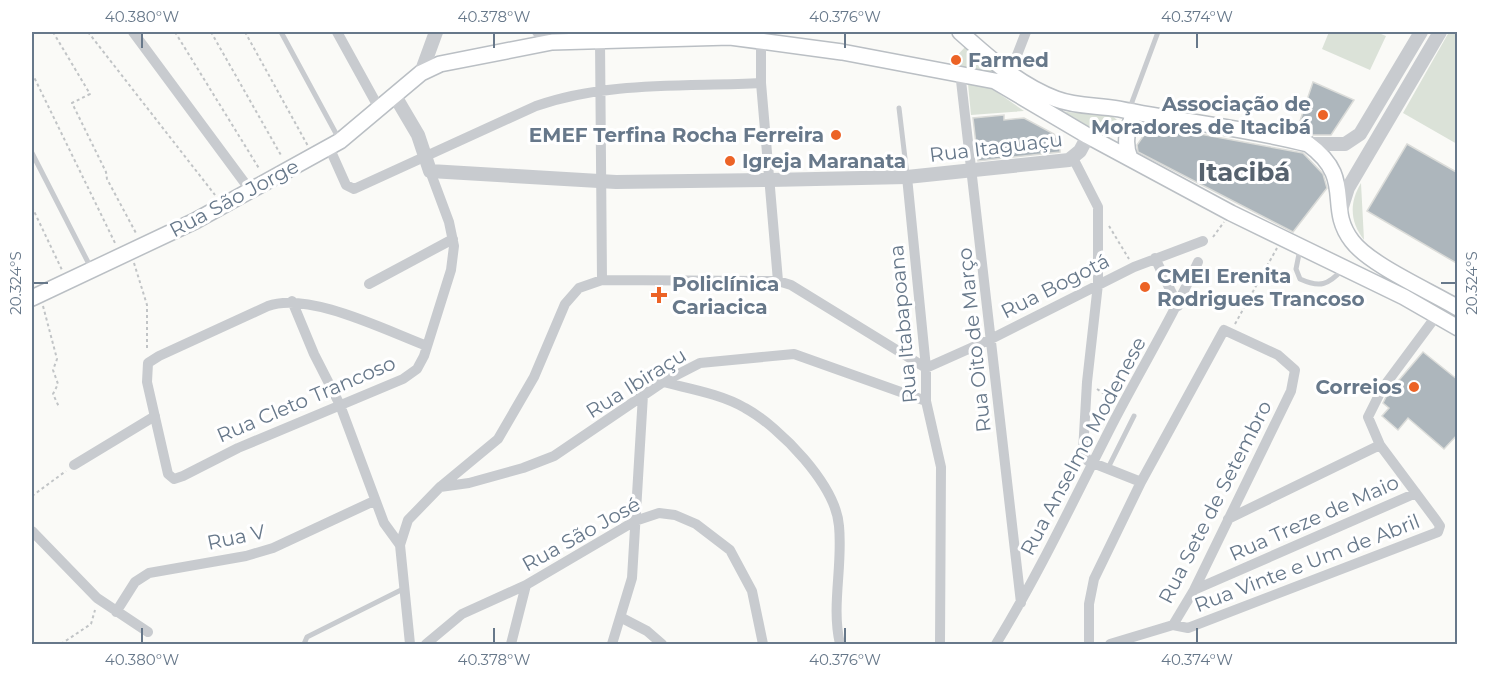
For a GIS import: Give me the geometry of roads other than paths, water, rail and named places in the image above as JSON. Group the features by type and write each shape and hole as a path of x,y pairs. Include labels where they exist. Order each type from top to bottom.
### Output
{"main road":[{"path":"960,32 1010,74 1035,90 1074,105 1128,111 1271,135 1308,144 1322,154 1334,170 1341,212 1348,234 1364,253 1458,308"},
{"path":"421,73 440,64 552,42 757,36 800,38 960,72 995,81 1130,158 1300,247 1437,315 1458,328"},
{"name":"Rua São Jorge","path":"36,296 223,205 335,144 380,110 421,73"},
{"path":"1095,139 1120,130 1128,111"},
{"path":"1128,111 1127,150 1130,158"}],"street":[{"path":"133,32 250,190"},
{"path":"337,32 380,110"},
{"path":"421,73 436,32"},
{"path":"537,32 552,42"},
{"path":"1010,74 1026,32"},
{"path":"1308,144 1345,144 1360,134 1421,32"},
{"path":"1341,212 1348,188 1440,32"},
{"path":"757,36 778,280"},
{"path":"600,41 602,280"},
{"name":"Rua Oito de Março","path":"960,72 1021,603"},
{"path":"335,144 346,185 354,189 424,155 536,106 566,96 601,91 760,83"},
{"name":"Rua Cleto Trancoso","path":"154,416 168,474 174,479 238,448 410,375 421,363 451,270 453,239 418,135 395,96"},
{"name":"Rua Itaguaçu","path":"430,171 600,182 907,177 1063,161 1073,158 1095,139"},
{"path":"1073,158 1098,207 1098,284 1083,438 1084,457 1093,463 1141,482 1094,579 1089,604 1089,645"},
{"name":"Rua Itabapoana","path":"907,177 926,368 926,401 941,475 940,645"},
{"path":"369,284 453,239"},
{"name":"Rua Bogotá","path":"926,368 991,339 1134,267 1203,241"},
{"path":"1155,258 1178,306"},
{"name":"Rua Anselmo Modenese","path":"996,645 1021,603 1178,306 1198,262"},
{"path":"410,645 400,545 412,515 440,487 498,439 534,377 565,304 579,288 602,280 778,280 791,285 926,368"},
{"path":"292,301 314,354 340,405 387,531 400,545"},
{"path":"74,465 154,416 147,382 148,363 268,306 292,301 318,306 427,346"},
{"name":"Rua Vinte e Um de Abril","path":"1110,645 1173,625 1188,628 1438,532 1440,526 1380,445 1368,417 1371,409 1437,315"},
{"name":"Rua Sete de Setembro","path":"1141,482 1224,330 1278,355 1295,370 1291,391 1194,590 1173,625"},
{"name":"Rua Ibiraçu","path":"440,487 469,483 554,456 663,382 700,363 794,354 926,401"},
{"path":"663,382 730,402 753,413 789,444 827,491 839,525 837,618 840,645"},
{"path":"612,645 622,618 632,578 643,395"},
{"path":"1228,519 1380,445"},
{"name":"Rua Treze de Maio","path":"1194,590 1416,493"},
{"name":"Rua V","path":"116,612 135,582 149,573 246,556 273,548 374,501"},
{"name":"Rua São José","path":"426,645 462,614 526,585 635,521 658,513 675,515 696,525 725,545 738,560 752,591 763,645"},
{"path":"32,531 97,598 148,632"},
{"path":"511,645 526,585"},
{"path":"622,618 647,631 662,645"}],"lane":[{"path":"281,32 335,144"},
{"path":"1128,111 1158,32"},
{"name":"Rua Itabapoana","path":"899,108 907,177"},
{"path":"32,153 92,270"},
{"path":"1300,247 1296,269 1300,279 1307,283 1319,286 1330,284 1344,268"},
{"path":"1108,469 1134,416"},
{"path":"304,645 307,636 405,588"}],"place":[{"name":"Farmed","path":"956,60"},
{"name":"Associação de Moradores de Itacibá","path":"1323,115"},
{"name":"EMEF Terfina Rocha Ferreira","path":"836,135"},
{"name":"Igreja Maranata","path":"730,161"},
{"name":"CMEI Erenita Rodrigues Trancoso","path":"1145,287"},
{"name":"Policlínica Cariacica","path":"659,295"},
{"name":"Correios","path":"1414,387"}],"district":[{"name":"Itacibá","path":"1244,172"}]}
